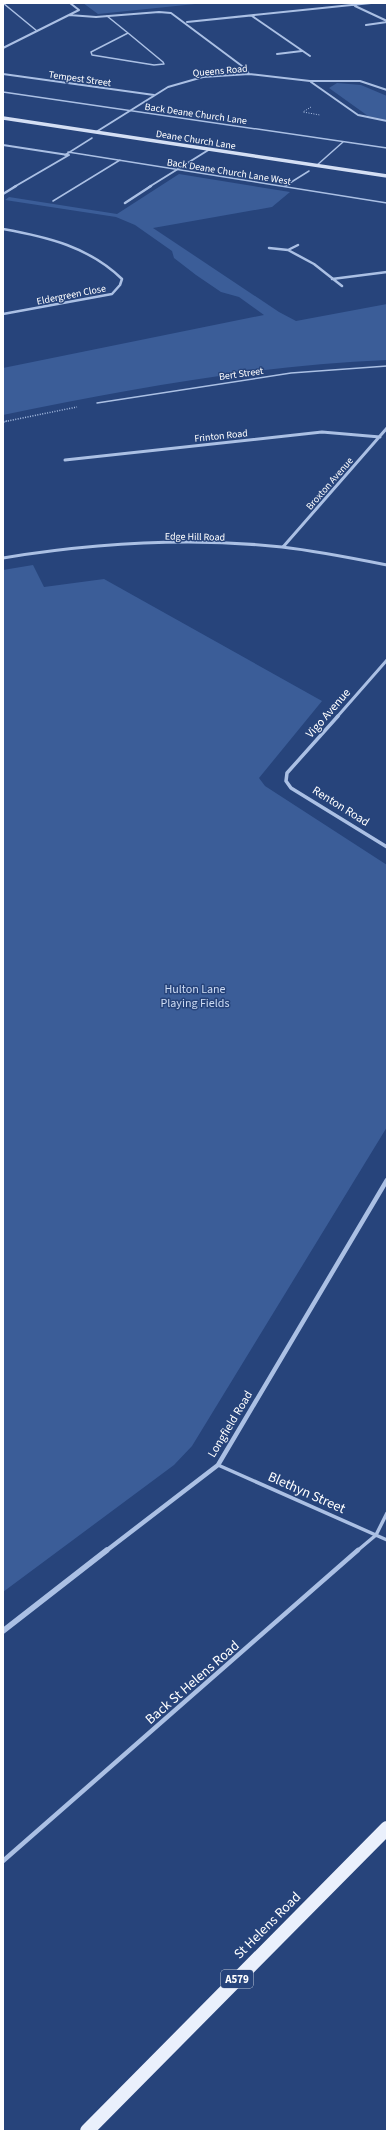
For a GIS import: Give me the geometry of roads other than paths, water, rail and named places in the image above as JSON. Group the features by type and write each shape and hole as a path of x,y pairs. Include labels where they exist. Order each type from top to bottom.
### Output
{"main road":[{"name":"St Helens Road","path":"87,2131 387,1828"}],"street":[{"path":"3,48 78,10 70,3"},
{"path":"186,22 372,3"},
{"path":"353,5 387,21"},
{"path":"69,15 107,16 166,12 186,22 246,69 249,74"},
{"path":"252,16 310,56"},
{"path":"366,25 387,21"},
{"path":"277,54 302,51"},
{"name":"Tempest Street","path":"3,74 155,95"},
{"name":"Queens Road","path":"96,132 168,87 188,80 249,74 310,81 360,81 387,90"},
{"name":"Queens Road","path":"310,81 358,116 387,121"},
{"name":"Deane Church Lane","path":"3,118 387,176"},
{"name":"Back Deane Church Lane West","path":"3,145 65,155 68,154"},
{"path":"125,203 210,149"},
{"path":"3,194 68,154"},
{"path":"3,189 10,190"},
{"name":"Eldergreen Close","path":"3,230 57,240 79,248 115,272 122,279 120,285 112,294 3,314"},
{"path":"288,250 298,245"},
{"path":"269,248 288,250 314,264 342,286"},
{"path":"332,279 387,272"},
{"name":"Broxton Avenue","path":"282,547 387,428"},
{"name":"Frinton Road","path":"65,460 322,432 380,437"},
{"name":"Edge Hill Road","path":"3,558 63,549 107,545 224,544 282,547 387,565"},
{"name":"Vigo Avenue","path":"286,781 287,773 387,660"},
{"name":"Renton Road","path":"286,781 292,788 387,847"},
{"name":"Longfield Road","path":"3,1631 218,1465 387,1180"}],"lane":[{"path":"3,3 37,31"},
{"path":"107,16 128,33 164,64 154,65 92,55 91,52 128,33"},
{"name":"Back Deane Church Lane","path":"3,92 387,148"},
{"path":"68,154 92,138"},
{"path":"316,166 344,142"},
{"name":"Back Deane Church Lane West","path":"68,154 120,160 387,203"},
{"path":"53,201 120,160"},
{"path":"285,186 308,170"},
{"name":"Bert Street","path":"97,403 291,373 387,366"},
{"name":"Blethyn Street","path":"218,1465 387,1540"},
{"name":"Back St Helens Road","path":"3,1861 376,1535 387,1514"}],"park label":[{"name":"Hulton Lane Playing Fields","path":"195,996"}]}
